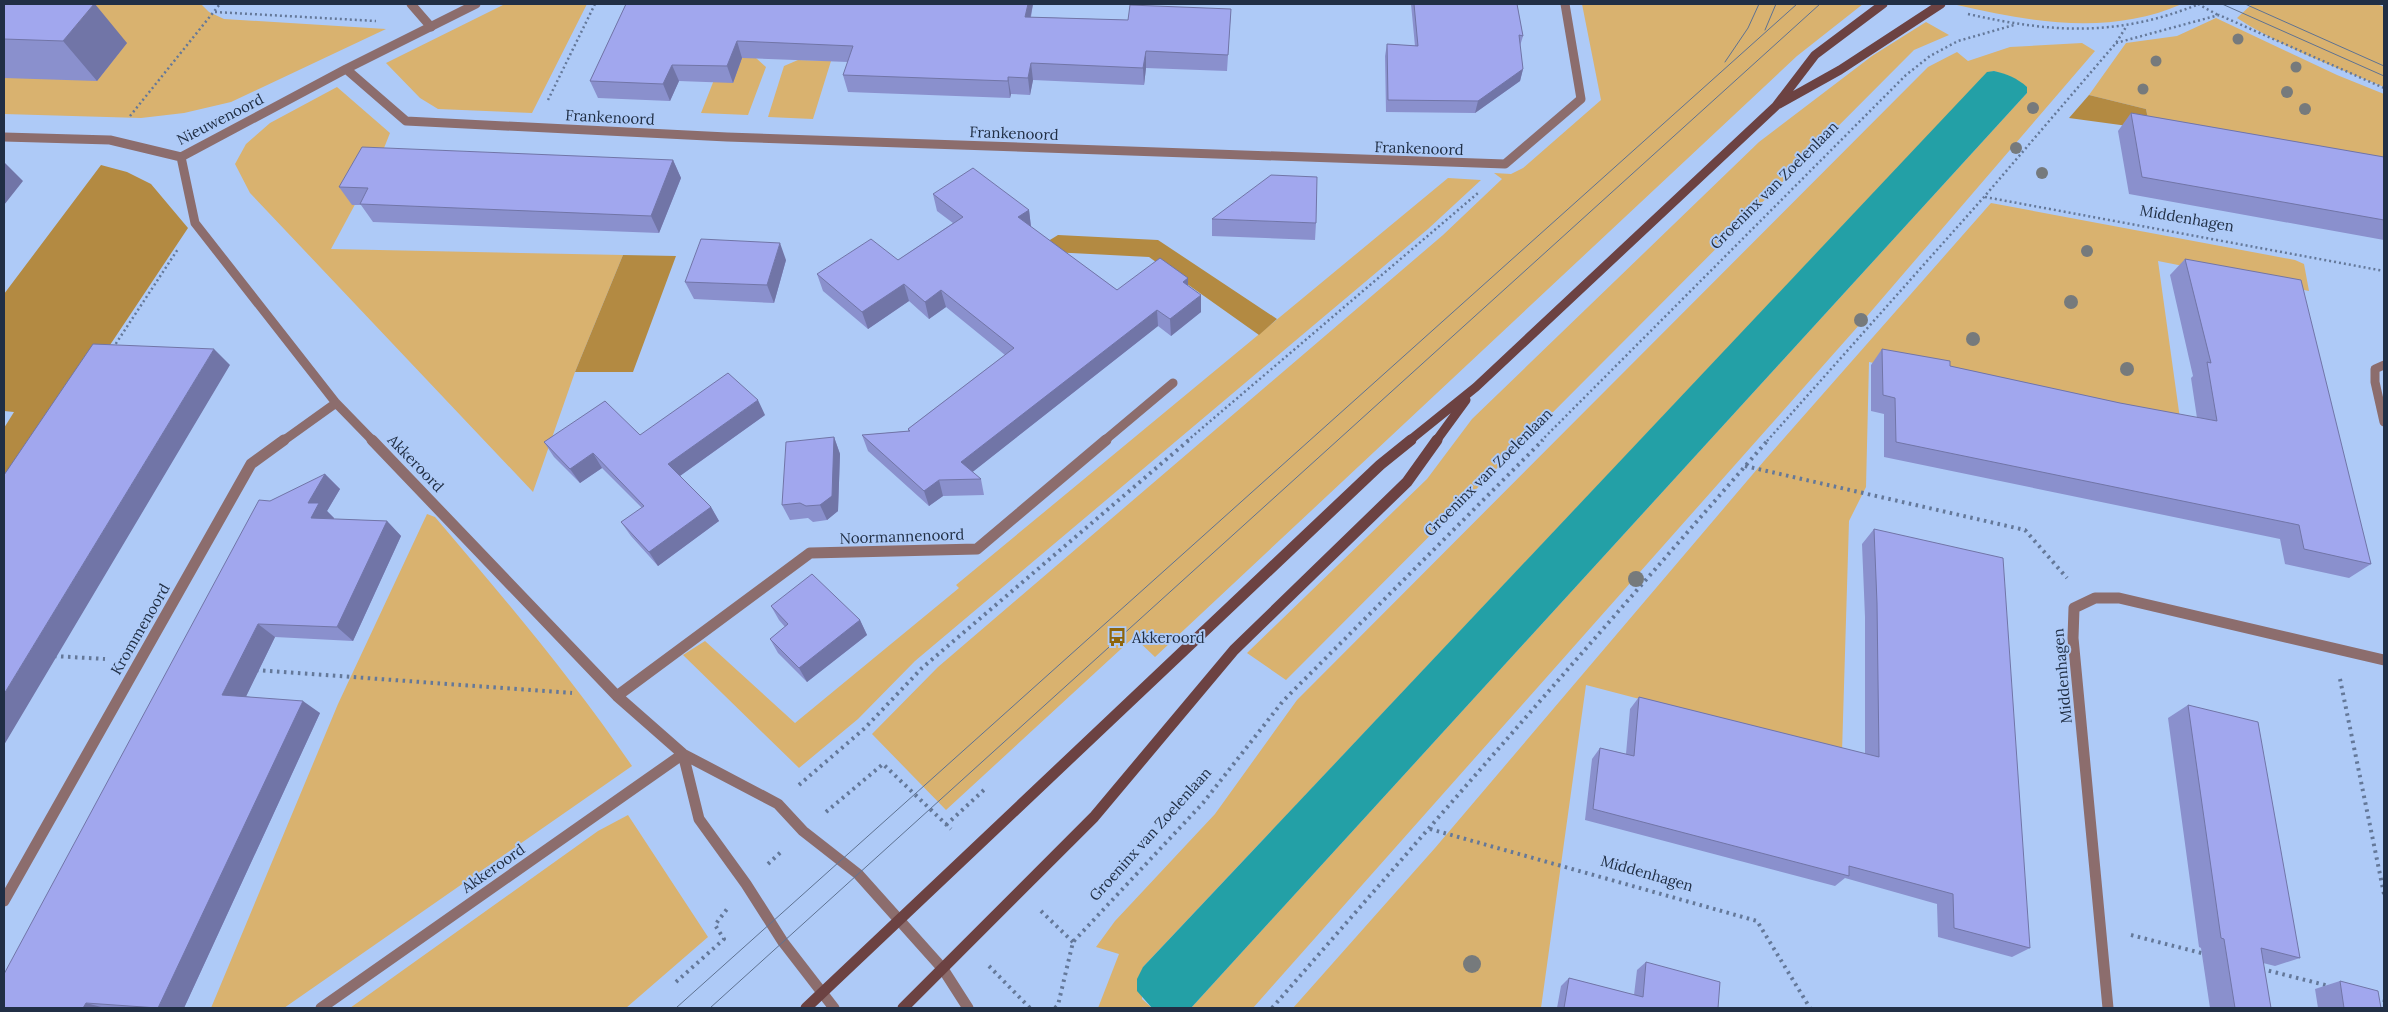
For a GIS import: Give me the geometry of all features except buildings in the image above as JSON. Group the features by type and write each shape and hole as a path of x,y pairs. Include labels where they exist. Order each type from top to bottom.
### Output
{"main road":[{"path":"806,1008 1380,465 1476,387 1776,106 1815,54 1883,4"},
{"path":"1776,106 1840,70 1939,5"},
{"path":"903,1008 1094,818 1234,650 1407,482 1476,387"}],"street":[{"path":"411,4 431,27"},
{"name":"Nieuwenoord","path":"4,137 110,140 181,157 346,69 476,4"},
{"name":"Frankenoord","path":"346,69 406,121 726,137 1505,164 1581,99 1565,4"},
{"name":"Akkeroord","path":"181,157 195,223 336,403 617,696 683,754 778,804 803,831 858,874 942,969 968,1008"},
{"path":"2384,365 2375,369 2375,382 2384,422"},
{"name":"Noormannenoord","path":"617,696 810,553 977,549 1174,383"},
{"name":"Krommenoord","path":"4,901 251,464 336,403"},
{"path":"2086,600 2105,596 2119,598 2384,660"},
{"name":"Middenhagen","path":"2086,600 2074,608 2073,638 2102,927 2108,1008"},
{"path":"683,754 699,818 746,884 782,942 821,994 834,1008"},
{"name":"Akkeroord","path":"321,1008 683,754"}],"path":[{"path":"110,140 220,4"},
{"path":"534,127 595,4"},
{"path":"1939,5 2014,25 2072,30 2126,27 2162,19 2198,4 2384,88"},
{"path":"215,12 396,22 418,33"},
{"path":"2116,43 2219,15"},
{"name":"Groeninx van Zoelenlaan","path":"1055,1008 1058,1005 1073,942 1203,803 1283,701 1906,76 1930,56 1958,41 2014,25"},
{"path":"1272,1008 1745,466 1984,197 2116,43 2126,27"},
{"path":"778,804 865,728 922,668 1490,182 1485,164"},
{"name":"Middenhagen","path":"1984,197 2384,270"},
{"path":"107,356 195,223"},
{"path":"2364,267 2365,272"},
{"path":"1745,466 2025,530 2086,600"},
{"path":"2334,648 2384,894"},
{"path":"52,656 139,661"},
{"path":"249,669 617,696"},
{"path":"946,825 985,789"},
{"name":"Middenhagen","path":"1430,829 1757,921 1810,1008"},
{"path":"2102,927 2215,956"},
{"path":"2252,966 2337,988"},
{"path":"2375,998 2384,1000"}],"shaded area":[{"path":"4,4 201,4 209,12 224,19 386,29 231,102 184,113 141,118 4,114"},
{"path":"505,4 587,4 532,113 438,109 420,98 386,63"},
{"path":"1582,4 1863,4 1797,56 1155,657 1134,637 946,810 872,734 938,667 1443,235 1502,179 1494,173 1511,174 1523,168 1601,100"},
{"path":"2182,4 2154,14 2126,20 2070,23 2013,17 1957,5"},
{"path":"2252,4 2377,4 2384,7 2384,87 2290,47 2237,18"},
{"path":"2216,18 2337,75 2384,94 2384,169 2150,129 2146,109 2089,95 2126,43 2177,36"},
{"path":"1926,22 1949,35 1914,50 1286,680 1247,653 1427,479 1472,419 1759,142 1872,56"},
{"path":"2082,43 2095,51 1868,315 1253,1008 1191,1008 2027,93 2027,87 1994,71 1987,73 1143,967 1142,999 1152,1008 1098,1008 1119,954 1096,947 1115,921 1215,814 1297,700 1928,67 1957,52 1968,61 2010,47"},
{"path":"723,57 756,58 766,67 748,115 701,113"},
{"path":"798,60 831,61 813,119 768,117 784,66"},
{"path":"1994,71 2019,81 2027,87 2027,93 1191,1008 1152,1008 1137,991 1137,979 1143,967 1987,72"},
{"path":"337,87 390,133 380,158 331,249 623,255 575,372 533,492 250,193 235,164 246,144 270,123"},
{"path":"2089,95 2146,109 2150,129 2069,118"},
{"path":"101,165 127,172 151,184 188,228 4,504 4,428 14,412 4,411 4,294"},
{"path":"1448,178 1481,180 1428,229 915,661 858,719 799,768 683,655 705,641 795,723 959,588 956,585"},
{"path":"1991,203 2295,260 2304,264 2309,291 2158,261 2181,426 1869,362 1866,487 1849,521 1842,752 1586,685 1541,1008 1293,1008 1435,848 1764,461"},
{"path":"1058,235 1158,240 1277,319 1259,335 1149,257 1032,251"},
{"path":"623,255 676,256 633,372 575,372"},
{"path":"427,514 435,517 537,639 586,701 632,766 284,1008 211,1008 338,704"},
{"path":"628,815 708,937 626,1008 350,1008 598,831"}],"tram line":[{"path":"1725,62 1748,28 1759,4"},
{"path":"1765,30 1776,4"},
{"path":"676,1008 1797,4"},
{"path":"710,1008 1820,4"},
{"path":"2222,4 2384,76"},
{"path":"2245,4 2384,66"}],"place":[{"name":"Akkeroord","path":"1117,637"}]}
